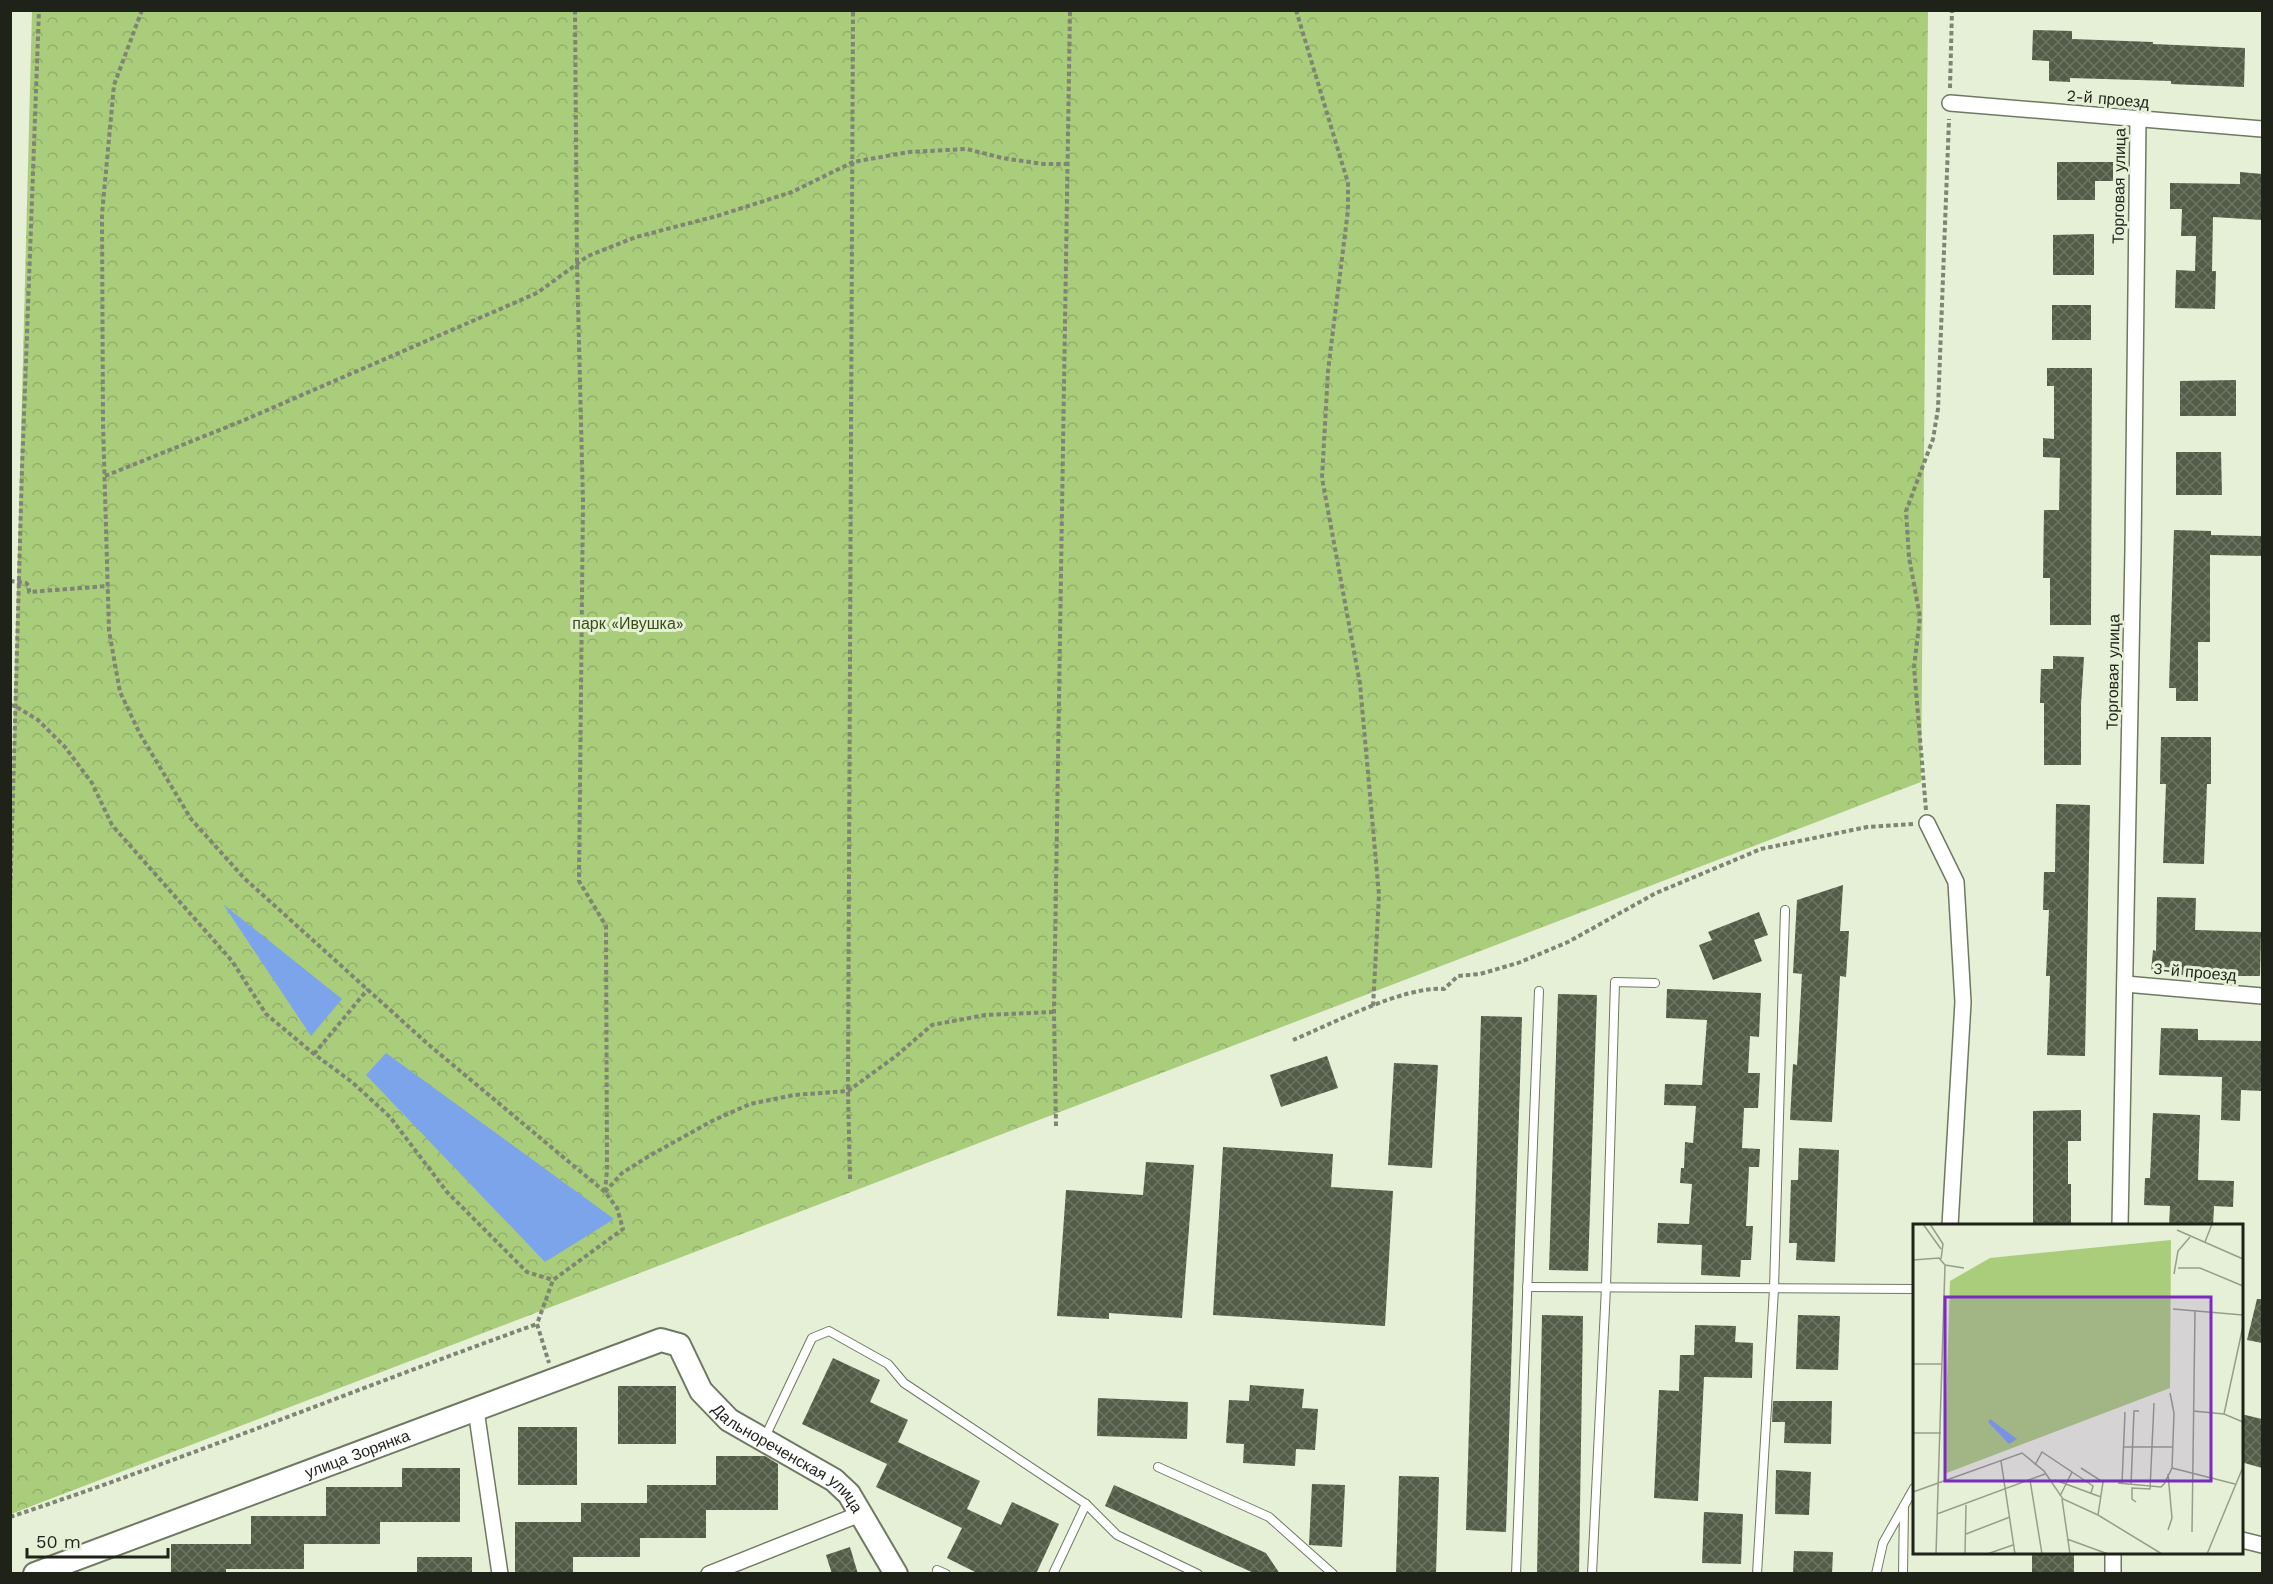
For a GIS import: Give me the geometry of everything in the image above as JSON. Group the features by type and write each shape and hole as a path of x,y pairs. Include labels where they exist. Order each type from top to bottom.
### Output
{"street":[{"name":"2-й проезд","path":"1950,103 2262,129"},
{"name":"Торговая улица","path":"2120,1224 2138,120"},
{"path":"1927,823 1956,882 1963,1002 1950,1224"},
{"name":"3-й проезд","path":"2125,984 2262,996"},
{"name":"улица Зорянка","path":"35,1574 661,1340 679,1345"},
{"name":"Дальнореченская улица","path":"679,1345 701,1391 729,1420 834,1480 849,1494 896,1574"},
{"path":"476,1410 500,1574"},
{"path":"709,1574 725,1571 860,1514"},
{"path":"2243,1540 2262,1545"},
{"path":"2113,1554 2113,1574"}],"lane":[{"path":"1758,1574 1774,1289 1785,910"},
{"path":"1592,1574 1616,982 1655,982"},
{"path":"1516,1574 1539,991"},
{"path":"1527,1287 1913,1289"},
{"path":"764,1439 812,1338 829,1331 888,1364 904,1383 1086,1504 1117,1535 1198,1574"},
{"path":"1158,1467 1269,1517 1333,1574"},
{"path":"1876,1574 1883,1543 1913,1490"},
{"path":"1053,1574 1086,1504"},
{"path":"1903,1574 1905,1504"},
{"path":"937,1570 946,1574"}],"path":[{"path":"10,903 13,706 21,582 22,469 39,10"},
{"path":"142,10 114,84 102,214 109,631 120,692 140,734 191,819 244,878 429,1044 604,1192 617,1208 623,1229 553,1280 537,1324 555,1381"},
{"path":"575,10 577,264 583,501 579,881 606,926 607,1170 604,1192"},
{"path":"850,1179 848,1091 853,10"},
{"path":"1056,1126 1054,1012 1070,10"},
{"path":"1296,10 1348,183 1348,210 1328,371 1322,478 1360,684 1379,895 1373,1007"},
{"path":"1293,1040 1407,993 1428,988 1444,989 1458,976 1479,974 1518,963 1568,942 1656,893 1761,849 1867,826 1927,823 1914,667 1920,617 1909,557 1906,511 1933,439 1938,410 1952,10"},
{"path":"105,476 253,416 537,293 588,256 636,237 717,216 792,192 853,162 909,152 967,149 1002,158 1043,164 1067,164"},
{"path":"10,581 26,583 29,586 29,592 108,586"},
{"path":"13,706 38,720 65,747 92,783 112,825 220,946 266,1014 352,1082 390,1118 447,1192 527,1272 553,1280"},
{"path":"314,1054 368,989"},
{"path":"604,1192 622,1173 649,1156 712,1121 750,1104 794,1095 848,1091 896,1056 932,1025 985,1015 1054,1012"},
{"path":"10,1517 126,1479 415,1368 537,1324"}],"green space":[{"name":"парк «Ивушка»","path":"32,11 1928,11 1921,782 11,1514 11,821"}],"water":[{"path":"223,904 342,999 311,1036"},
{"path":"386,1053 614,1219 545,1262 366,1075"}],"building":[{"path":"2033,30 2072,31 2072,39 2245,48 2244,87 2171,84 2171,81 2070,78 2070,82 2049,81 2049,61 2032,60"},
{"path":"2057,162 2113,162 2113,181 2095,181 2095,200 2057,200"},
{"path":"2240,172 2262,174 2262,220 2213,217 2212,271 2216,271 2215,309 2175,308 2176,270 2195,271 2196,236 2181,236 2182,209 2170,209 2170,183 2240,184"},
{"path":"2094,234 2094,275 2053,275 2053,235"},
{"path":"2052,305 2091,305 2091,340 2052,340"},
{"path":"2047,368 2092,368 2091,625 2050,625 2050,578 2043,578 2044,510 2059,510 2060,458 2043,457 2043,438 2054,439 2054,386 2047,386"},
{"path":"2236,380 2236,416 2180,416 2180,381"},
{"path":"2176,452 2221,452 2222,495 2176,495"},
{"path":"2174,530 2211,531 2211,535 2262,536 2262,556 2210,555 2210,642 2198,642 2198,701 2176,701 2176,688 2169,688"},
{"path":"2053,656 2084,657 2081,765 2044,765 2044,703 2040,703 2041,669 2053,669"},
{"path":"2161,737 2211,737 2211,784 2207,784 2204,864 2163,863 2166,784 2160,784"},
{"path":"2056,804 2090,805 2085,1056 2047,1055 2050,976 2046,976 2049,910 2043,910 2044,872 2055,872"},
{"path":"1843,885 1840,931 1849,931 1846,977 1840,976 1832,1122 1790,1120 1793,1064 1797,1065 1802,974 1793,973 1797,900"},
{"path":"2157,897 2196,898 2195,930 2261,932 2260,976 2192,976 2151,972 2153,950 2156,951"},
{"path":"1759,912 1768,935 1754,940 1762,961 1713,980 1699,945 1712,940 1708,932"},
{"path":"1667,989 1761,993 1759,1037 1750,1036 1748,1073 1760,1073 1758,1108 1744,1108 1742,1148 1760,1149 1759,1167 1749,1167 1746,1226 1753,1226 1751,1260 1741,1260 1740,1277 1701,1275 1702,1245 1657,1243 1658,1223 1689,1224 1692,1184 1680,1183 1681,1168 1684,1168 1685,1142 1693,1143 1696,1106 1664,1105 1665,1084 1702,1085 1707,1020 1666,1018"},
{"path":"1558,994 1597,995 1588,1271 1549,1270"},
{"path":"1481,1016 1522,1017 1506,1532 1466,1530"},
{"path":"2161,1028 2198,1029 2198,1040 2262,1041 2262,1091 2241,1090 2240,1121 2221,1120 2222,1077 2159,1075"},
{"path":"1327,1056 1338,1088 1281,1107 1270,1075"},
{"path":"1394,1063 1438,1065 1432,1168 1388,1165"},
{"path":"2081,1110 2081,1141 2068,1141 2071,1224 2033,1224 2033,1111"},
{"path":"2153,1113 2200,1115 2198,1180 2234,1181 2233,1207 2214,1206 2213,1224 2169,1224 2170,1206 2144,1205 2145,1178 2150,1178"},
{"path":"1223,1147 1333,1154 1331,1187 1393,1191 1385,1326 1213,1315"},
{"path":"1799,1148 1839,1150 1835,1262 1796,1260 1797,1243 1789,1243 1791,1180 1798,1180"},
{"path":"1146,1162 1194,1165 1182,1318 1109,1313 1109,1319 1057,1316 1066,1190 1143,1195"},
{"path":"2257,1299 2262,1299 2262,1343 2247,1340"},
{"path":"1542,1315 1583,1316 1579,1574 1537,1574"},
{"path":"1798,1315 1840,1316 1838,1370 1796,1369"},
{"path":"1695,1325 1736,1326 1735,1342 1753,1343 1752,1378 1704,1377 1698,1501 1654,1498 1659,1390 1679,1391 1680,1355 1694,1355"},
{"path":"833,1358 880,1380 870,1402 908,1420 898,1442 980,1481 967,1509 1001,1525 1012,1502 1059,1524 1036,1574 979,1574 947,1558 962,1528 876,1487 887,1464 802,1424"},
{"path":"1250,1385 1304,1389 1302,1408 1318,1409 1315,1450 1296,1449 1295,1466 1243,1463 1244,1444 1226,1443 1229,1400 1249,1401"},
{"path":"618,1386 676,1386 676,1444 618,1444"},
{"path":"1098,1398 1188,1402 1187,1439 1097,1436"},
{"path":"1773,1401 1832,1401 1831,1444 1784,1443 1785,1422 1772,1422"},
{"path":"2243,1414 2262,1419 2262,1468 2243,1463"},
{"path":"518,1427 577,1427 577,1485 518,1485"},
{"path":"716,1456 765,1456 778,1464 778,1510 706,1510 706,1538 640,1538 640,1557 573,1557 573,1574 515,1574 515,1522 581,1522 581,1503 647,1503 647,1485 716,1485"},
{"path":"402,1468 460,1468 460,1522 380,1522 380,1544 304,1544 304,1569 226,1569 226,1574 171,1574 171,1544 251,1544 251,1516 326,1516 326,1487 402,1487"},
{"path":"1776,1470 1811,1472 1809,1515 1775,1514"},
{"path":"1399,1476 1439,1477 1436,1574 1396,1574"},
{"path":"1312,1484 1345,1485 1342,1547 1309,1545"},
{"path":"1114,1485 1266,1553 1280,1574 1256,1574 1105,1506"},
{"path":"1704,1512 1743,1514 1741,1564 1702,1563"},
{"path":"850,1547 858,1574 832,1574 826,1555"},
{"path":"1794,1551 1833,1552 1832,1574 1793,1574"},
{"path":"2032,1554 2074,1554 2074,1574 2032,1574"},
{"path":"417,1557 472,1557 472,1574 417,1574"}]}
